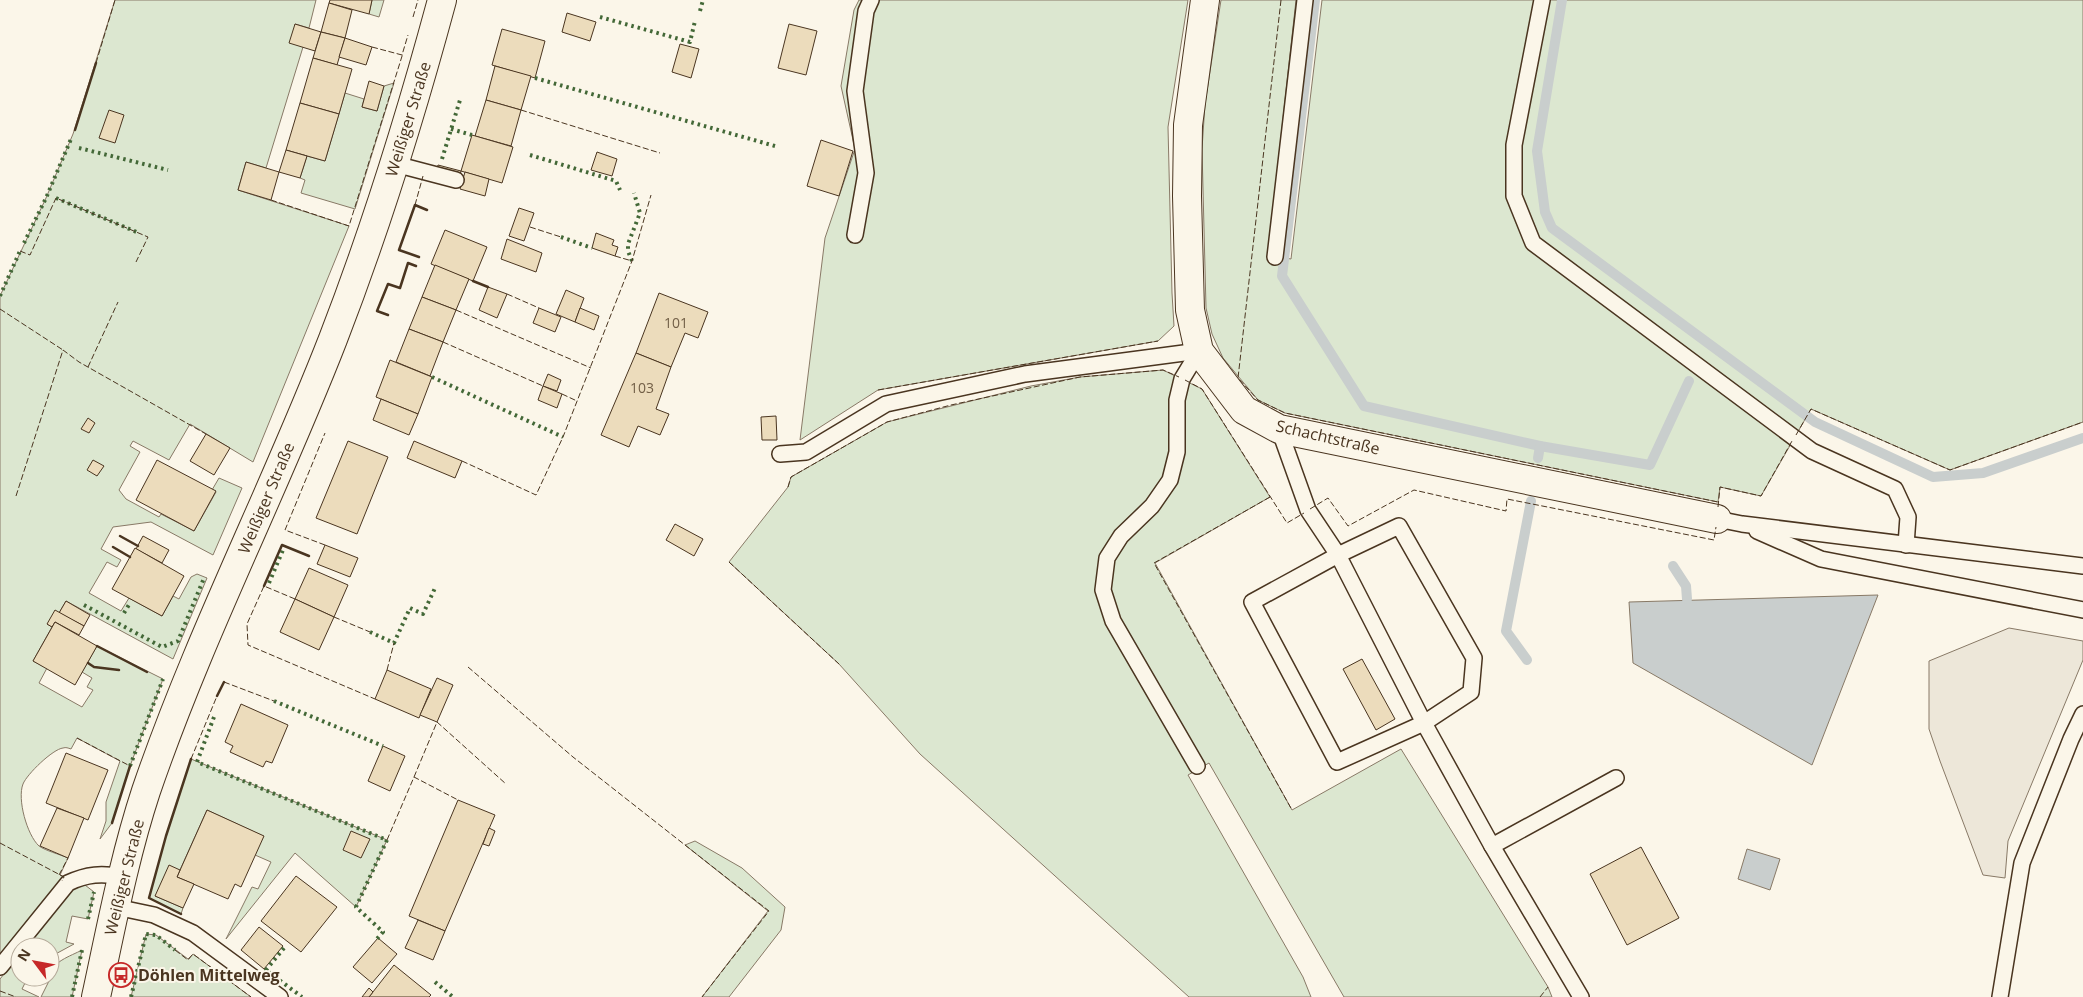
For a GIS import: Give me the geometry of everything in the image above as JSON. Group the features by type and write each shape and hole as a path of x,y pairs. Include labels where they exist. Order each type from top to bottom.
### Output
{"street":[{"name":"Weißiger Straße","path":"96,997 116,907 113,875 195,663 332,341 395,164 442,0"},
{"name":"Schachtstraße","path":"1205,0 1188,125 1187,196 1190,310 1198,351 1244,410 1279,429 1729,521"}],"lane":[{"path":"855,235 866,173 855,91 866,11 871,0"},
{"path":"1276,257 1304,0"},
{"path":"1542,0 1514,145 1514,196 1533,243 1812,451 1895,489 1908,518 1906,545"},
{"path":"395,164 456,180"},
{"path":"780,454 806,452 886,404 1025,374 1198,351"},
{"path":"1197,766 1113,621 1103,590 1107,558 1122,536 1152,506 1170,480 1177,452 1177,400 1182,379 1198,351"},
{"path":"1279,429 1308,510 1338,555 1424,723 1492,846 1581,997"},
{"path":"1729,521 2083,566"},
{"path":"1729,521 1821,559 2083,610"},
{"path":"1399,526 1474,658 1471,692 1424,723 1337,762 1252,602 1338,555 1399,526"},
{"path":"2000,997 2022,863 2071,739 2083,714"},
{"path":"1492,846 1616,778"},
{"path":"0,967 68,883 83,876 113,875"},
{"path":"116,907 154,915 194,933 280,997"}],"green space":[{"path":"115,0 316,0 309,28 295,24 303,47 266,168 246,162 238,190 349,226 253,462 190,424 169,460 133,441 130,446 140,452 119,490 126,499 159,517 161,514 194,531 216,492 212,490 219,478 242,488 213,555 151,522 113,527 101,549 121,560 117,567 107,562 89,593 121,611 129,598 162,616 173,596 179,599 191,577 197,574 207,578 173,659 66,601 59,613 47,624 52,627 33,661 47,668 39,683 82,707 93,690 87,687 92,678 82,672 97,646 163,679 130,766 112,823 100,839 106,821 106,802 120,761 77,738 71,749 59,749 53,753 25,780 21,791 22,807 31,834 39,846 68,858 60,875 64,877 16,937 10,937 10,944 0,957 0,296 46,198 73,134"},
{"path":"372,0 384,0 379,17 369,14"},
{"path":"859,0 1188,0 1168,127 1174,326 1158,341 878,390 800,440 825,238 855,149 841,86 854,10"},
{"path":"1221,0 1296,0 1268,255 1291,259 1322,0 2083,0 2083,422 1950,470 1811,409 1761,496 1720,487 1718,502 1285,413 1258,400 1223,358 1212,334 1206,308 1202,149 1205,104"},
{"path":"394,83 355,209 301,193 305,180 300,178 307,156 325,161 345,93 364,99 362,107 377,111 384,86"},
{"path":"1163,370 1202,389 1270,497 1155,563 1292,810 1401,749 1548,987 1552,997 1344,997 1209,763 1188,775 1303,977 1311,997 1189,997 920,754 839,664 729,562 788,487 791,477 887,422 1031,386 1080,377"},
{"path":"191,759 387,840 356,907 295,853 226,939 252,887 258,889 271,862 255,855 263,836 207,810 180,870 155,896 183,908 181,914 149,898 166,836"},
{"path":"695,841 742,868 785,907 781,930 729,997 702,997 768,911 685,845"},
{"path":"85,885 94,892 88,919 72,916 66,942 74,944 60,952 60,937 34,937 73,887"},
{"path":"146,934 156,935 188,959 193,954 251,997 131,997"},
{"path":"82,950 72,997 41,997 46,987 60,987 60,961"},
{"path":"10,966 10,987 23,987 22,989 39,997 0,997 0,979"}],"shaded area":[{"path":"1878,595 1812,765 1633,663 1629,602"},
{"path":"2009,628 2083,641 2083,660 2008,841 2005,878 1983,875 1940,761 1929,729 1929,661"},
{"path":"1747,849 1780,859 1770,890 1738,879"}],"building":[{"path":"330,0 372,0 369,14 329,3"},
{"path":"329,3 352,10 345,38 321,32"},
{"path":"567,13 596,22 590,41 562,32"},
{"path":"295,24 321,32 315,51 289,43"},
{"path":"789,24 817,31 806,75 778,68"},
{"path":"502,29 545,41 535,78 492,65"},
{"path":"321,32 345,38 337,65 313,58"},
{"path":"345,38 372,47 366,65 339,57"},
{"path":"680,44 699,49 691,78 672,72"},
{"path":"313,58 352,69 339,114 300,103"},
{"path":"495,66 531,76 521,110 486,100"},
{"path":"369,81 384,86 377,111 362,107"},
{"path":"486,100 521,110 511,146 475,136"},
{"path":"300,103 339,114 325,161 286,150"},
{"path":"109,110 124,115 115,143 99,138"},
{"path":"472,135 513,147 502,183 461,171"},
{"path":"821,140 853,151 839,196 807,186"},
{"path":"286,150 307,156 300,178 279,172"},
{"path":"597,152 617,159 612,176 591,170"},
{"path":"246,162 279,172 271,200 238,190"},
{"path":"438,165 461,171 456,188 433,182"},
{"path":"465,172 489,179 485,196 460,189"},
{"path":"519,208 534,213 524,241 509,236"},
{"path":"445,230 487,247 473,281 431,264"},
{"path":"596,233 614,240 612,245 618,247 615,256 592,248"},
{"path":"507,239 542,253 536,272 501,259"},
{"path":"435,265 469,279 456,310 422,297"},
{"path":"488,287 507,294 497,318 479,310"},
{"path":"566,290 584,298 575,322 556,314"},
{"path":"659,293 708,312 698,338 685,333 671,367 636,353"},
{"path":"422,297 456,310 443,342 409,329"},
{"path":"539,308 561,317 555,332 533,323"},
{"path":"580,308 599,316 594,330 575,322"},
{"path":"409,329 443,342 430,376 396,362"},
{"path":"636,353 671,367 656,409 669,414 660,435 638,426 629,447 601,435"},
{"path":"390,360 432,377 418,414 376,397"},
{"path":"548,374 561,380 557,391 543,386"},
{"path":"543,386 562,394 557,408 538,400"},
{"path":"381,399 418,414 409,435 373,420"},
{"path":"776,416 777,440 762,440 761,417"},
{"path":"88,418 95,423 89,433 81,429"},
{"path":"206,434 230,448 214,475 190,461"},
{"path":"348,441 388,457 357,534 316,518"},
{"path":"414,441 462,461 455,478 407,458"},
{"path":"93,460 104,466 97,476 87,470"},
{"path":"157,460 216,491 194,531 136,500"},
{"path":"675,524 703,539 694,556 666,540"},
{"path":"143,536 169,550 162,563 136,549"},
{"path":"325,545 358,558 350,577 317,564"},
{"path":"135,548 184,576 162,616 112,589"},
{"path":"309,568 348,585 334,617 295,599"},
{"path":"295,599 334,617 319,650 280,632"},
{"path":"66,601 90,615 84,626 59,613"},
{"path":"55,610 84,626 79,635 55,622 52,627 47,624"},
{"path":"55,622 97,646 75,685 33,661"},
{"path":"1362,659 1395,719 1376,730 1343,669"},
{"path":"387,670 431,689 419,718 375,699"},
{"path":"437,678 453,685 437,722 420,715"},
{"path":"241,704 288,725 272,763 266,761 263,767 230,752 233,746 225,742"},
{"path":"383,746 405,756 390,791 368,781"},
{"path":"66,753 108,770 88,820 46,803"},
{"path":"458,800 495,815 445,931 409,916"},
{"path":"57,808 84,818 68,858 40,846"},
{"path":"207,810 264,836 241,887 235,884 228,899 177,877"},
{"path":"489,828 495,831 489,846 483,844"},
{"path":"351,831 370,839 361,858 343,850"},
{"path":"1641,847 1679,918 1627,945 1590,874"},
{"path":"169,865 180,870 177,877 194,884 183,908 155,896"},
{"path":"296,876 337,907 301,952 261,921"},
{"path":"418,920 445,931 433,960 405,948"},
{"path":"259,927 283,946 264,969 241,950"},
{"path":"378,938 397,954 372,983 353,967"},
{"path":"394,965 431,995 429,997 369,997"},
{"path":"369,988 373,992 369,997 362,997"}],"waterway":[{"path":"1315,0 1282,276 1364,406 1540,446 1650,465 1689,381"},
{"path":"1562,0 1537,151 1545,212 1552,228 1815,422 1933,477 1983,473 2083,438"},
{"path":"1538,458 1540,446"},
{"path":"1527,660 1506,631 1531,501"},
{"path":"1673,566 1686,586 1687,599"}],"hedge":[{"path":"700,11 703,0"},
{"path":"600,17 690,42 695,21"},
{"path":"535,78 775,146"},
{"path":"442,159 460,100"},
{"path":"451,129 472,135"},
{"path":"24,243 46,198 71,139"},
{"path":"79,148 168,170"},
{"path":"530,155 616,181 620,190"},
{"path":"632,261 628,251 628,244 640,213 634,193"},
{"path":"56,198 139,233"},
{"path":"561,237 592,248"},
{"path":"0,296 20,251"},
{"path":"432,377 563,437"},
{"path":"269,583 283,550"},
{"path":"84,605 162,647 178,641 204,578"},
{"path":"370,632 394,643 410,608 423,614 435,588"},
{"path":"124,613 130,603"},
{"path":"130,766 163,679"},
{"path":"274,701 383,746"},
{"path":"214,717 197,762 387,840 356,907 383,932 376,940"},
{"path":"88,919 94,892"},
{"path":"131,997 146,934 156,935 175,950"},
{"path":"284,948 266,970 302,997"},
{"path":"72,997 82,950"},
{"path":"435,982 453,997"}],"fence":[{"path":"96,63 115,0"},
{"path":"413,17 418,0"},
{"path":"1281,0 1238,378 1258,400 1285,413 1718,502"},
{"path":"372,47 402,55 408,35"},
{"path":"271,200 349,226 403,53"},
{"path":"521,110 660,153"},
{"path":"415,205 423,176"},
{"path":"462,461 536,495 563,437 632,261 651,195"},
{"path":"20,251 30,255 56,198 148,237 136,262"},
{"path":"530,227 561,237"},
{"path":"615,256 632,261"},
{"path":"507,294 539,308"},
{"path":"88,367 118,302"},
{"path":"0,309 63,350"},
{"path":"456,310 591,368"},
{"path":"878,390 1158,341"},
{"path":"443,342 543,386"},
{"path":"16,496 63,350 79,362 206,434"},
{"path":"788,487 791,477 887,422 951,405 1080,377 1163,370 1179,377"},
{"path":"1185,380 1202,389 1287,523 1304,513"},
{"path":"562,394 577,401"},
{"path":"1796,435 1811,409 1950,470 2083,422"},
{"path":"325,433 285,530 325,545"},
{"path":"1718,507 1720,487 1761,496 1792,441"},
{"path":"1310,509 1328,498 1348,526 1414,490 1506,511 1507,499 1714,540 1716,527"},
{"path":"1270,497 1154,563 1292,810"},
{"path":"729,562 839,664"},
{"path":"295,599 264,586 247,624 248,645 375,699"},
{"path":"334,617 370,632"},
{"path":"387,670 394,643"},
{"path":"468,667 573,757 769,911 702,997"},
{"path":"224,682 274,701"},
{"path":"191,759 217,696"},
{"path":"414,777 437,722 506,784"},
{"path":"77,738 130,766"},
{"path":"387,840 414,777 458,800"},
{"path":"0,843 64,877 62,881"},
{"path":"59,875 68,858"},
{"path":"175,950 188,960 193,954 251,997"},
{"path":"1540,997 1548,987"},
{"path":"0,991 16,997"}],"wall":[{"path":"75,130 96,63"},
{"path":"419,257 399,250 415,205 427,210"},
{"path":"388,315 377,311 388,284 400,288 408,263 416,266"},
{"path":"473,281 488,287"},
{"path":"120,536 138,546"},
{"path":"264,586 282,545 309,556"},
{"path":"113,547 130,557"},
{"path":"97,646 147,672"},
{"path":"88,663 94,667 119,670"},
{"path":"217,696 224,682"},
{"path":"181,914 149,898 166,836 191,759"},
{"path":"112,823 130,766"}],"place":[{"name":"Döhlen Mittelweg","path":"121,975"}]}
